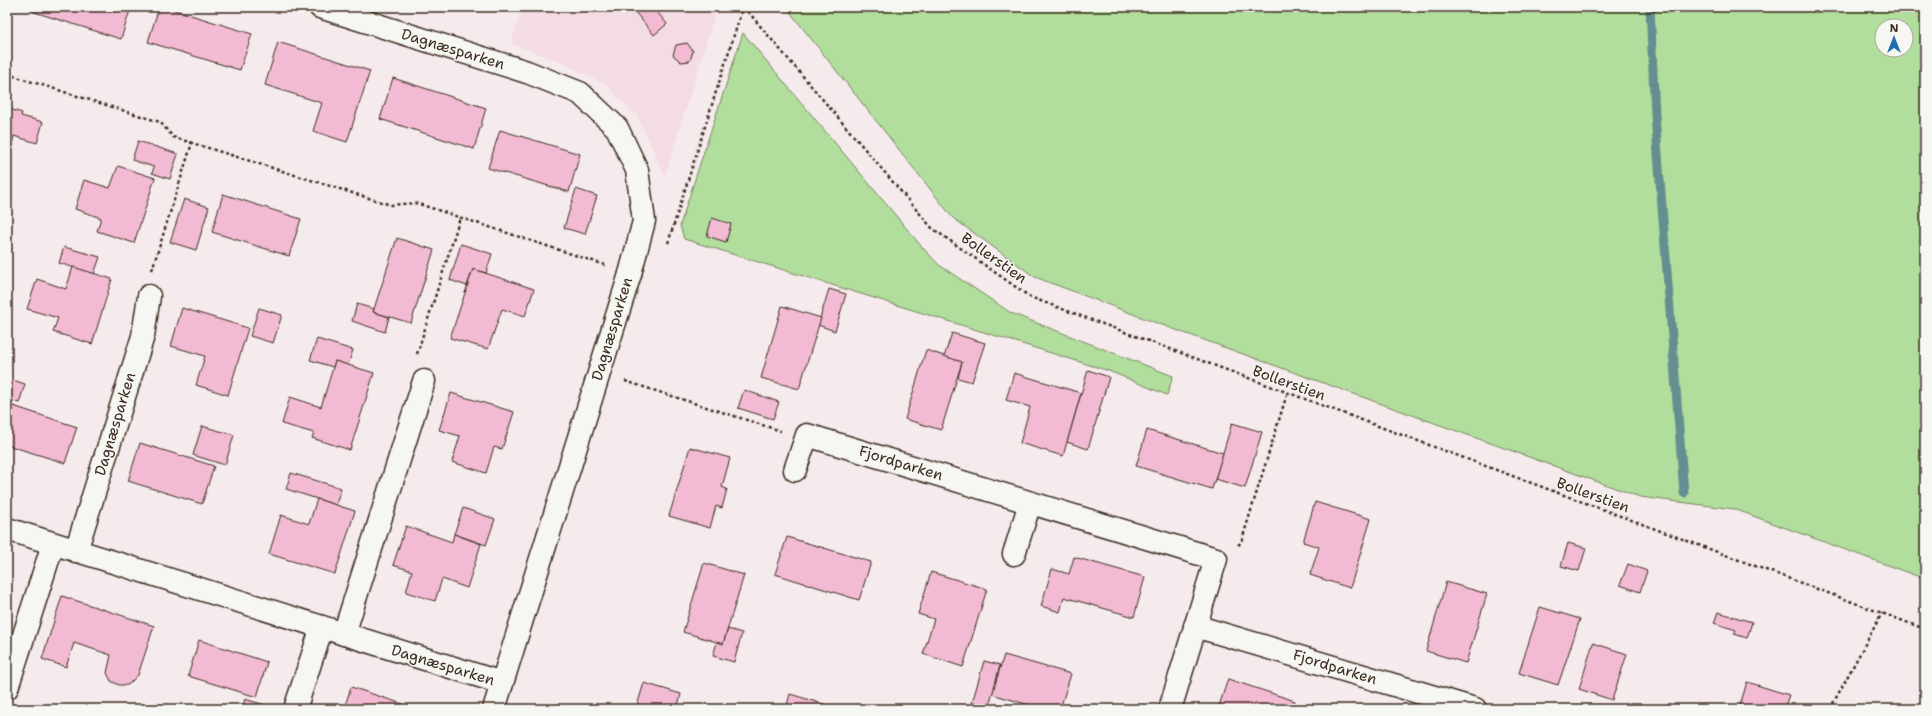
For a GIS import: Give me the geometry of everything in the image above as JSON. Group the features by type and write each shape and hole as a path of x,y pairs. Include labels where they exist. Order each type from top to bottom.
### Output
{"street":[{"name":"Dagnæsparken","path":"7,529 502,683 630,274 644,221 637,170 617,128 580,93 527,72 320,7"},
{"name":"Dagnæsparken","path":"76,551 143,336 149,296"},
{"path":"344,634 424,381"},
{"path":"795,470 807,435"},
{"name":"Fjordparken","path":"807,435 1216,559"},
{"path":"1014,554 1030,503"},
{"path":"7,688 53,544"},
{"path":"1170,709 1216,559"},
{"name":"Fjordparken","path":"1195,626 1475,709"},
{"path":"295,709 322,627"},
{"path":"494,709 502,683"}],"path":[{"path":"668,245 744,7"},
{"name":"Bollerstien","path":"744,7 932,228 1030,297 1287,394 1925,629"},
{"path":"7,74 160,122 173,137 392,205 416,203 630,274"},
{"path":"149,296 152,270 192,143"},
{"path":"424,381 417,356 460,218"},
{"path":"599,372 783,431 807,435"},
{"path":"1216,559 1241,543 1287,394"},
{"path":"1830,709 1882,613"}],"shaded area":[{"path":"522,7 717,7 665,176 638,117 605,84 561,62 511,43"}],"green space":[{"path":"786,7 1925,7 1925,579 1734,509 1640,497 1154,322 1035,277 953,218"},
{"path":"743,33 922,247 939,265 1011,313 1173,376 1167,395 1109,371 684,239 680,225"}],"building":[{"path":"36,7 131,7 121,39 34,12"},
{"path":"159,7 165,7 252,34 240,70 148,42"},
{"path":"631,7 653,7 667,24 654,35"},
{"path":"278,42 370,71 347,142 313,131 322,103 265,85"},
{"path":"687,43 693,51 690,61 681,62 673,55 676,45"},
{"path":"393,78 486,108 474,149 380,119"},
{"path":"7,108 22,113 21,116 43,122 37,143 14,136 10,152 7,151"},
{"path":"500,130 580,154 569,192 488,168"},
{"path":"138,141 178,154 170,179 152,173 154,167 132,160"},
{"path":"118,166 155,178 134,243 97,231 101,218 75,209 84,180 110,188"},
{"path":"576,189 597,196 585,234 564,228"},
{"path":"223,194 301,219 289,256 212,232"},
{"path":"184,199 209,207 196,250 170,242"},
{"path":"712,218 731,224 726,242 707,236"},
{"path":"397,238 434,250 411,323 373,312"},
{"path":"461,244 492,254 486,273 473,269 467,286 450,280"},
{"path":"64,247 100,257 94,274 59,263"},
{"path":"73,267 112,279 92,344 53,332 58,318 27,309 37,279 66,289"},
{"path":"473,269 534,289 525,316 502,309 488,349 450,338"},
{"path":"829,289 846,294 835,331 818,325"},
{"path":"357,304 374,309 373,312 389,317 385,332 352,321"},
{"path":"782,306 821,318 799,389 761,378"},
{"path":"182,308 248,328 228,395 196,385 205,356 171,346"},
{"path":"259,308 282,315 273,343 250,336"},
{"path":"952,333 985,343 972,382 958,378 962,362 944,357"},
{"path":"317,339 353,350 348,365 335,361 333,367 310,360"},
{"path":"926,350 962,362 941,430 905,419"},
{"path":"335,361 374,373 350,450 312,438 314,433 282,424 290,397 321,407"},
{"path":"1088,370 1109,377 1088,449 1067,442"},
{"path":"1014,373 1081,393 1063,456 1020,443 1030,407 1006,400"},
{"path":"7,378 25,384 19,403 7,399"},
{"path":"744,390 779,402 773,419 738,408"},
{"path":"451,393 514,412 502,449 494,447 486,473 452,462 460,436 439,430"},
{"path":"7,404 77,427 65,463 7,445"},
{"path":"1232,423 1262,432 1245,488 1215,479"},
{"path":"202,426 234,435 225,465 193,455"},
{"path":"1147,430 1223,453 1212,489 1136,466"},
{"path":"140,443 214,466 202,504 128,481"},
{"path":"690,447 730,458 722,487 727,489 722,508 716,506 710,528 669,516"},
{"path":"291,473 341,488 336,505 286,489"},
{"path":"317,499 355,511 335,574 269,554 281,515 309,524"},
{"path":"1315,502 1371,519 1350,588 1310,575 1319,547 1303,542"},
{"path":"463,508 495,519 486,545 454,534"},
{"path":"406,526 452,542 454,534 481,544 467,588 442,579 435,601 406,592 412,571 393,565"},
{"path":"787,537 871,562 859,600 775,574"},
{"path":"1568,543 1586,548 1579,571 1561,566"},
{"path":"1074,557 1145,577 1134,617 1064,597 1060,612 1041,606 1052,569 1069,574"},
{"path":"704,563 744,575 723,644 683,632"},
{"path":"1628,564 1647,571 1640,592 1620,585"},
{"path":"931,572 987,589 963,667 923,654 934,619 918,614"},
{"path":"1446,582 1487,594 1466,663 1426,651"},
{"path":"62,596 154,626 138,675 128,685 119,685 111,681 107,673 111,655 74,643 66,667 42,659"},
{"path":"1540,607 1580,619 1558,685 1519,673"},
{"path":"1718,612 1752,622 1747,638 1734,634 1736,630 1714,623"},
{"path":"728,629 742,633 734,662 713,656 717,642 723,644"},
{"path":"199,640 267,662 257,697 188,676"},
{"path":"1593,643 1627,654 1612,700 1579,689"},
{"path":"1004,655 1071,674 1060,709 1043,709 992,694"},
{"path":"984,661 1000,665 989,707 972,703"},
{"path":"1228,679 1295,701 1292,709 1218,709"},
{"path":"1747,682 1789,695 1784,709 1739,709"},
{"path":"644,683 681,694 677,709 636,709"},
{"path":"351,687 418,709 344,709"},
{"path":"790,694 830,706 829,709 786,709"},
{"path":"245,699 268,706 267,709 242,709"}],"waterway":[{"path":"1650,7 1655,115 1684,493"}]}
